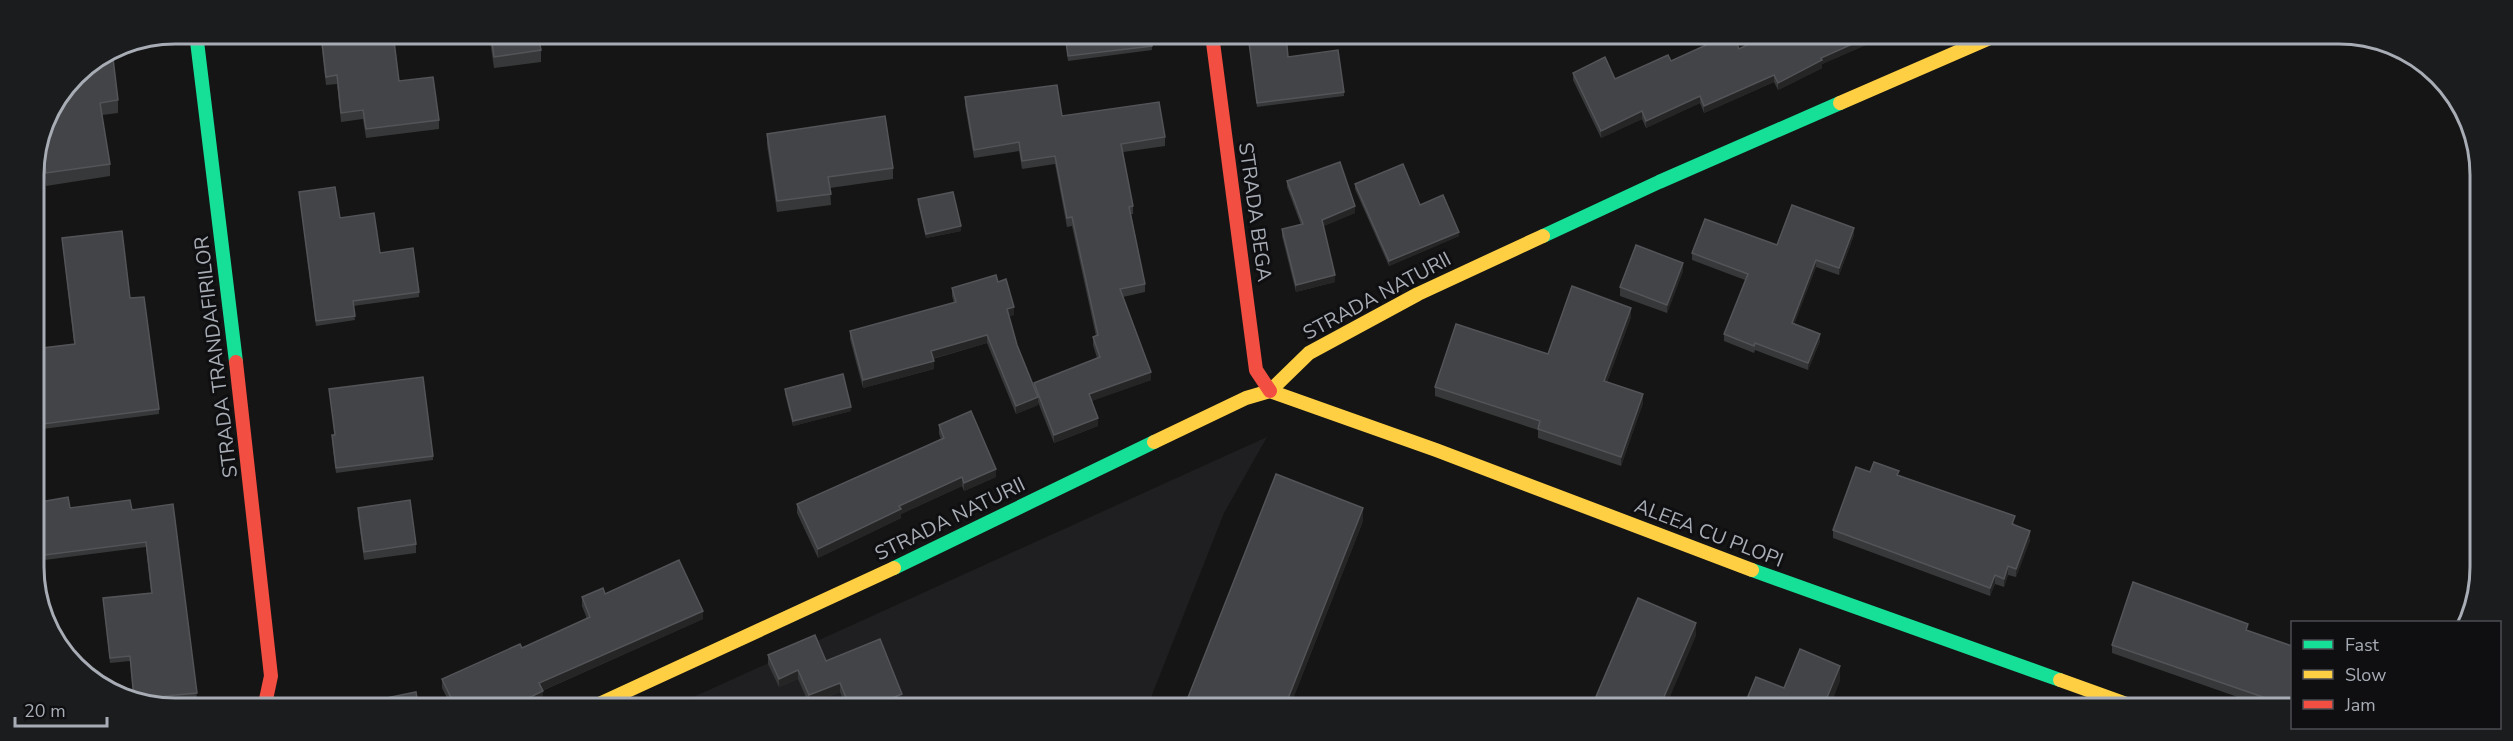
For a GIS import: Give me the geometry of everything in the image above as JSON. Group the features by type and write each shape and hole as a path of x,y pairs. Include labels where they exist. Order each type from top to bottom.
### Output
{"street":[{"name":"STRADA TRANDAFIRILOR","path":"197,44 243,418 271,676 266,698"},
{"name":"STRADA BEGA","path":"1213,44 1256,370 1270,391"},
{"name":"STRADA NATURII","path":"613,698 827,600 1246,398 1270,391 1309,353 1418,294 1659,182 1976,44"},
{"name":"ALEEA CU PLOPI","path":"1270,391 1425,446 1757,572 2107,697"},
{"name":"STRADA TRANDAFIRILOR","path":"271,676 281,694"}],"shaded area":[{"path":"1267,437 1224,513 1151,698 692,698"}],"building":[{"path":"322,44 394,44 399,81 433,77 439,120 366,129 363,110 341,113 337,75 326,77"},
{"path":"492,44 540,44 541,50 494,57"},
{"path":"1066,44 1152,44 1152,46 1068,56"},
{"path":"1249,44 1287,44 1288,57 1338,50 1344,92 1257,103"},
{"path":"1708,44 1737,44 1739,49 1749,44 1852,44 1821,58 1822,60 1778,83 1774,75 1704,106 1700,96 1646,121 1642,111 1601,131 1573,73 1605,57 1615,79 1668,55 1671,61"},
{"path":"113,59 118,100 100,103 110,164 46,173 45,161 48,140 61,109 88,76"},
{"path":"1057,85 1062,116 1159,102 1165,137 1121,144 1133,206 1129,207 1145,284 1120,289 1151,372 1089,394 1098,418 1054,435 1034,383 1100,357 1093,337 1098,335 1072,217 1067,218 1055,156 1022,161 1019,142 974,150 965,97"},
{"path":"885,116 893,168 828,177 831,194 777,201 767,134"},
{"path":"1340,162 1355,206 1322,220 1335,275 1296,285 1282,229 1303,224 1287,181"},
{"path":"1403,164 1420,205 1443,195 1459,232 1389,261 1355,184"},
{"path":"335,187 340,218 374,213 380,253 413,248 419,292 353,301 355,316 316,321 299,192"},
{"path":"953,192 961,226 926,234 918,199"},
{"path":"1792,205 1854,228 1839,268 1816,260 1792,323 1820,334 1808,363 1724,334 1748,274 1692,253 1705,219 1777,245"},
{"path":"122,231 130,298 144,297 159,409 44,424 44,348 75,344 62,238"},
{"path":"1636,245 1683,263 1667,305 1620,287"},
{"path":"996,275 998,282 1006,279 1014,307 1007,309 1017,345 1038,397 1016,406 987,335 931,351 934,361 863,380 850,331 956,302 952,288"},
{"path":"1572,286 1631,308 1604,381 1643,394 1621,457 1538,429 1540,421 1435,387 1456,324 1548,354"},
{"path":"843,374 851,407 793,421 785,389"},
{"path":"423,377 433,456 336,468 332,435 335,435 329,389"},
{"path":"971,411 996,469 964,483 962,477 899,506 901,509 818,549 797,504 944,438 939,425"},
{"path":"1874,462 1899,471 1897,475 2015,516 2012,524 2030,531 2016,569 2008,566 2004,579 1995,575 1990,588 1833,530 1856,467 1870,472"},
{"path":"1276,474 1363,508 1288,697 1188,698"},
{"path":"68,497 70,508 130,500 132,510 173,504 197,693 161,696 133,691 130,656 110,658 103,598 152,593 146,542 44,555 44,501"},
{"path":"410,500 416,544 364,552 358,508"},
{"path":"679,560 703,611 539,683 543,691 529,698 451,698 442,679 520,644 522,648 590,617 582,597 603,588 605,594"},
{"path":"2133,582 2248,624 2246,630 2291,646 2291,697 2263,697 2112,645"},
{"path":"1638,598 1696,623 1664,697 1596,697"},
{"path":"815,635 826,661 880,639 902,694 893,698 846,698 840,683 809,695 798,670 779,679 768,655"},
{"path":"1800,649 1840,666 1827,697 1748,697 1756,677 1784,688"},
{"path":"416,692 417,698 386,698"}],"traffic: fast":[{"path":"197,44 236,362"},
{"path":"1543,236 1659,182 1840,103"},
{"path":"894,568 1154,442"},
{"path":"1752,570 2060,680"}],"traffic: slow":[{"path":"1840,103 1976,44"},
{"path":"1154,442 1246,398 1270,391 1309,353 1418,294 1543,236"},
{"path":"1270,391 1436,450 1752,570"},
{"path":"612,698 894,568"},
{"path":"2060,680 2108,697"}],"traffic: jam":[{"path":"1213,44 1256,370 1270,391"},
{"path":"236,362 271,676 266,698"}]}
